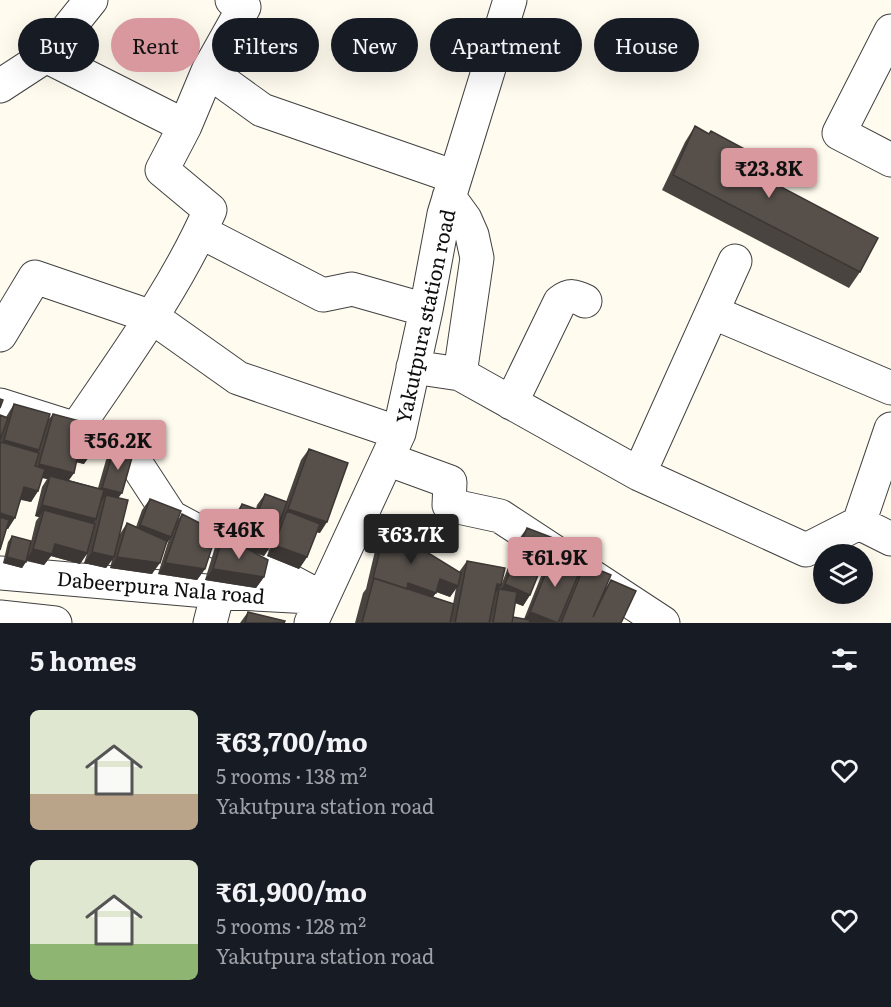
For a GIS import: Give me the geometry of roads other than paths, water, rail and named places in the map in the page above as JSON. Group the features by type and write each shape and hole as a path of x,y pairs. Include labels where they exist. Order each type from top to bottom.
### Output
{"street":[{"path":"77,18 91,0"},
{"path":"76,429 152,317 201,231 210,210 162,170 185,126 208,71 244,7 232,0"},
{"name":"Yakutpura station road","path":"316,610 393,446 426,310 444,214 510,0"},
{"path":"891,31 839,133 891,160"},
{"path":"208,71 262,110 452,187 471,235 477,258 460,374"},
{"path":"0,86 21,72"},
{"path":"78,72 185,126"},
{"path":"201,231 323,295 352,289 426,310"},
{"path":"639,474 735,261"},
{"path":"0,335 35,277 152,317 238,378 393,446 450,482 448,506 500,516 663,623"},
{"path":"511,403 560,302 574,296 585,301"},
{"path":"712,312 891,388"},
{"path":"413,366 460,374 639,474 806,550 859,523 889,443"},
{"path":"0,405 76,429 126,448 171,517 316,610"},
{"path":"859,523 891,539"},
{"name":"Dabeerpura Nala road","path":"0,573 218,592 316,610"},
{"path":"210,623 218,592"},
{"path":"0,617 55,623"}]}
